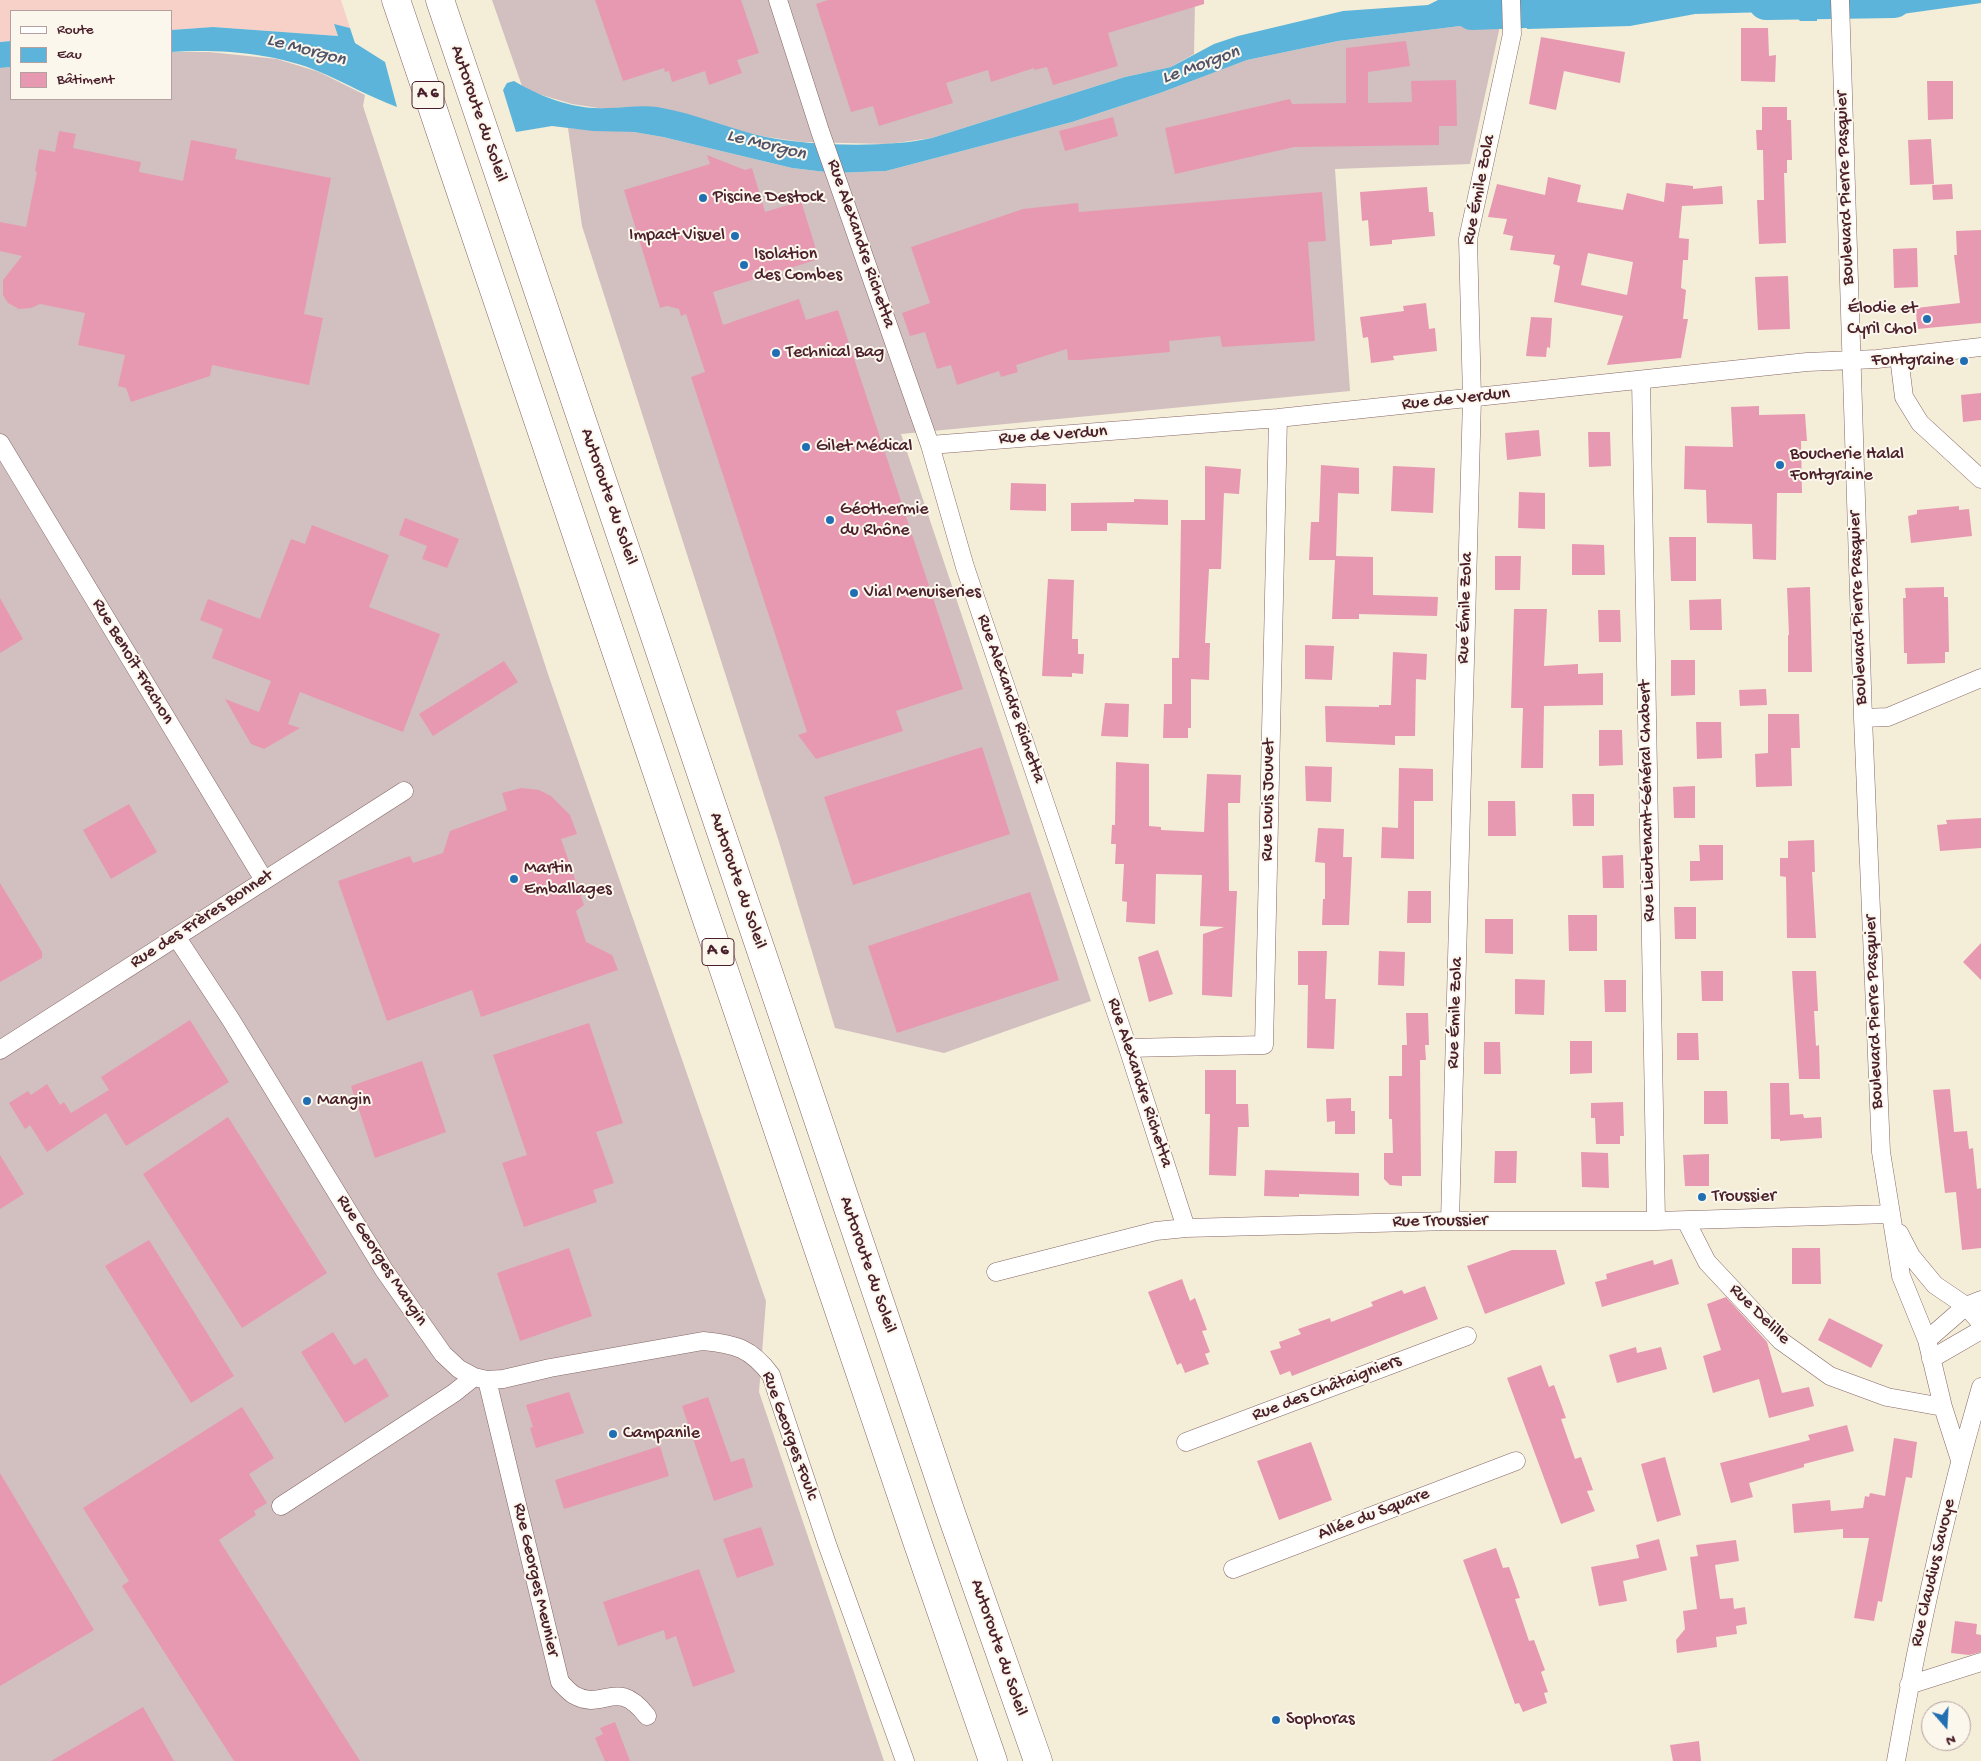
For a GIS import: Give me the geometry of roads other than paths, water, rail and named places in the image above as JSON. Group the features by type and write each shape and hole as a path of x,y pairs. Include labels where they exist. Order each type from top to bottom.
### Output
{"highway":[{"name":"A 6","path":"396,0 993,1761"},
{"name":"Autoroute du Soleil","path":"440,0 948,1504 1038,1761"}],"street":[{"name":"Rue Alexandre Richetta","path":"778,0 820,131 930,446 965,567 1128,1048 1186,1228"},
{"name":"Rue Émile Zola","path":"1450,1221 1472,398 1468,239 1512,34 1511,0"},
{"name":"Boulevard Pierre Pasquier","path":"1840,0 1863,718 1881,1152 1901,1276 1927,1340 1943,1407 1960,1460"},
{"name":"Rue de Verdun","path":"930,446 1278,418 1807,362 1899,357 1981,347"},
{"path":"1899,357 1904,397 1920,423 1981,479"},
{"name":"Rue Lieutenant-Général Chabert","path":"1641,380 1656,1221"},
{"name":"Rue Louis Jouvet","path":"1128,1048 1264,1045 1278,418"},
{"name":"Rue Benoît Frachon","path":"0,443 264,880"},
{"path":"1863,718 1888,717 1981,678"},
{"name":"Rue des Frères Bonnet","path":"0,1050 404,791"},
{"name":"Rue Georges Mangin","path":"177,938 231,1020 384,1270 443,1354 459,1369 480,1378"},
{"name":"Boulevard Pierre Pasquier","path":"1890,1214 1910,1256 1935,1285 1973,1303 1981,1323"},
{"name":"Rue Troussier","path":"996,1272 1156,1231 1186,1228 1450,1221 1686,1221 1890,1214"},
{"name":"Rue Delille","path":"1686,1221 1707,1262 1781,1341 1830,1376 1888,1397 1943,1407"},
{"path":"1927,1340 1973,1303"},
{"path":"1931,1358 1981,1330"},
{"name":"Rue des Châtaigniers","path":"1186,1442 1468,1336"},
{"name":"Rue Georges Foulc","path":"480,1378 503,1379 550,1368 703,1341 726,1343 759,1359 771,1375 827,1544 905,1761"},
{"path":"281,1506 446,1398 480,1378"},
{"name":"Rue Georges Meunier","path":"480,1378 560,1682 574,1695 592,1699 619,1694 636,1702 647,1716"},
{"name":"Rue Claudius Savoye","path":"1896,1761 1909,1685 1960,1460 1981,1387"},
{"name":"Allée du Square","path":"1233,1569 1516,1461"},
{"path":"1909,1685 1981,1662"}],"water":[{"path":"1438,0 1511,0 1513,25 1500,26 1493,22 1338,41 1247,60 1160,93 1072,122 886,171 834,173 792,168 663,137 634,132 593,131 552,126 516,132 503,90 507,83 514,81 535,92 571,105 595,108 657,107 684,113 752,134 784,140 849,145 894,143 932,138 1125,77 1171,67 1214,44 1238,36 1343,11 1428,5"},
{"path":"1528,0 1817,0 1817,21 1800,21 1795,15 1769,12 1695,14 1630,26 1527,29"},
{"path":"1861,0 1981,0 1981,3 1895,15 1861,17"},
{"path":"334,24 350,28 355,43 385,62 397,107 320,72 284,60 227,52 172,52 172,30 213,27 338,36"},
{"path":"10,41 10,67 0,68 0,42"}],"waterway":[{"name":"Le Morgon","path":"1766,2 1894,0"},
{"name":"Le Morgon","path":"1472,12 1578,8"}],"place":[{"name":"Piscine Destock","path":"703,198"},
{"name":"Impact Visuel","path":"735,236"},
{"name":"Isolation des Combes","path":"744,265"},
{"name":"Élodie et Cyril Chol","path":"1927,319"},
{"name":"Technical Bag","path":"776,353"},
{"name":"Fontgraine","path":"1964,361"},
{"name":"Gilet Médical","path":"806,447"},
{"name":"Boucherie Halal Fontgraine","path":"1780,465"},
{"name":"Géothermie du Rhône","path":"830,520"},
{"name":"Vial Menuiseries","path":"854,593"},
{"name":"Martin Emballages","path":"514,879"},
{"name":"Mangin","path":"307,1101"},
{"name":"Troussier","path":"1702,1197"},
{"name":"Campanile","path":"613,1434"},
{"name":"Sophoras","path":"1276,1720"}]}
